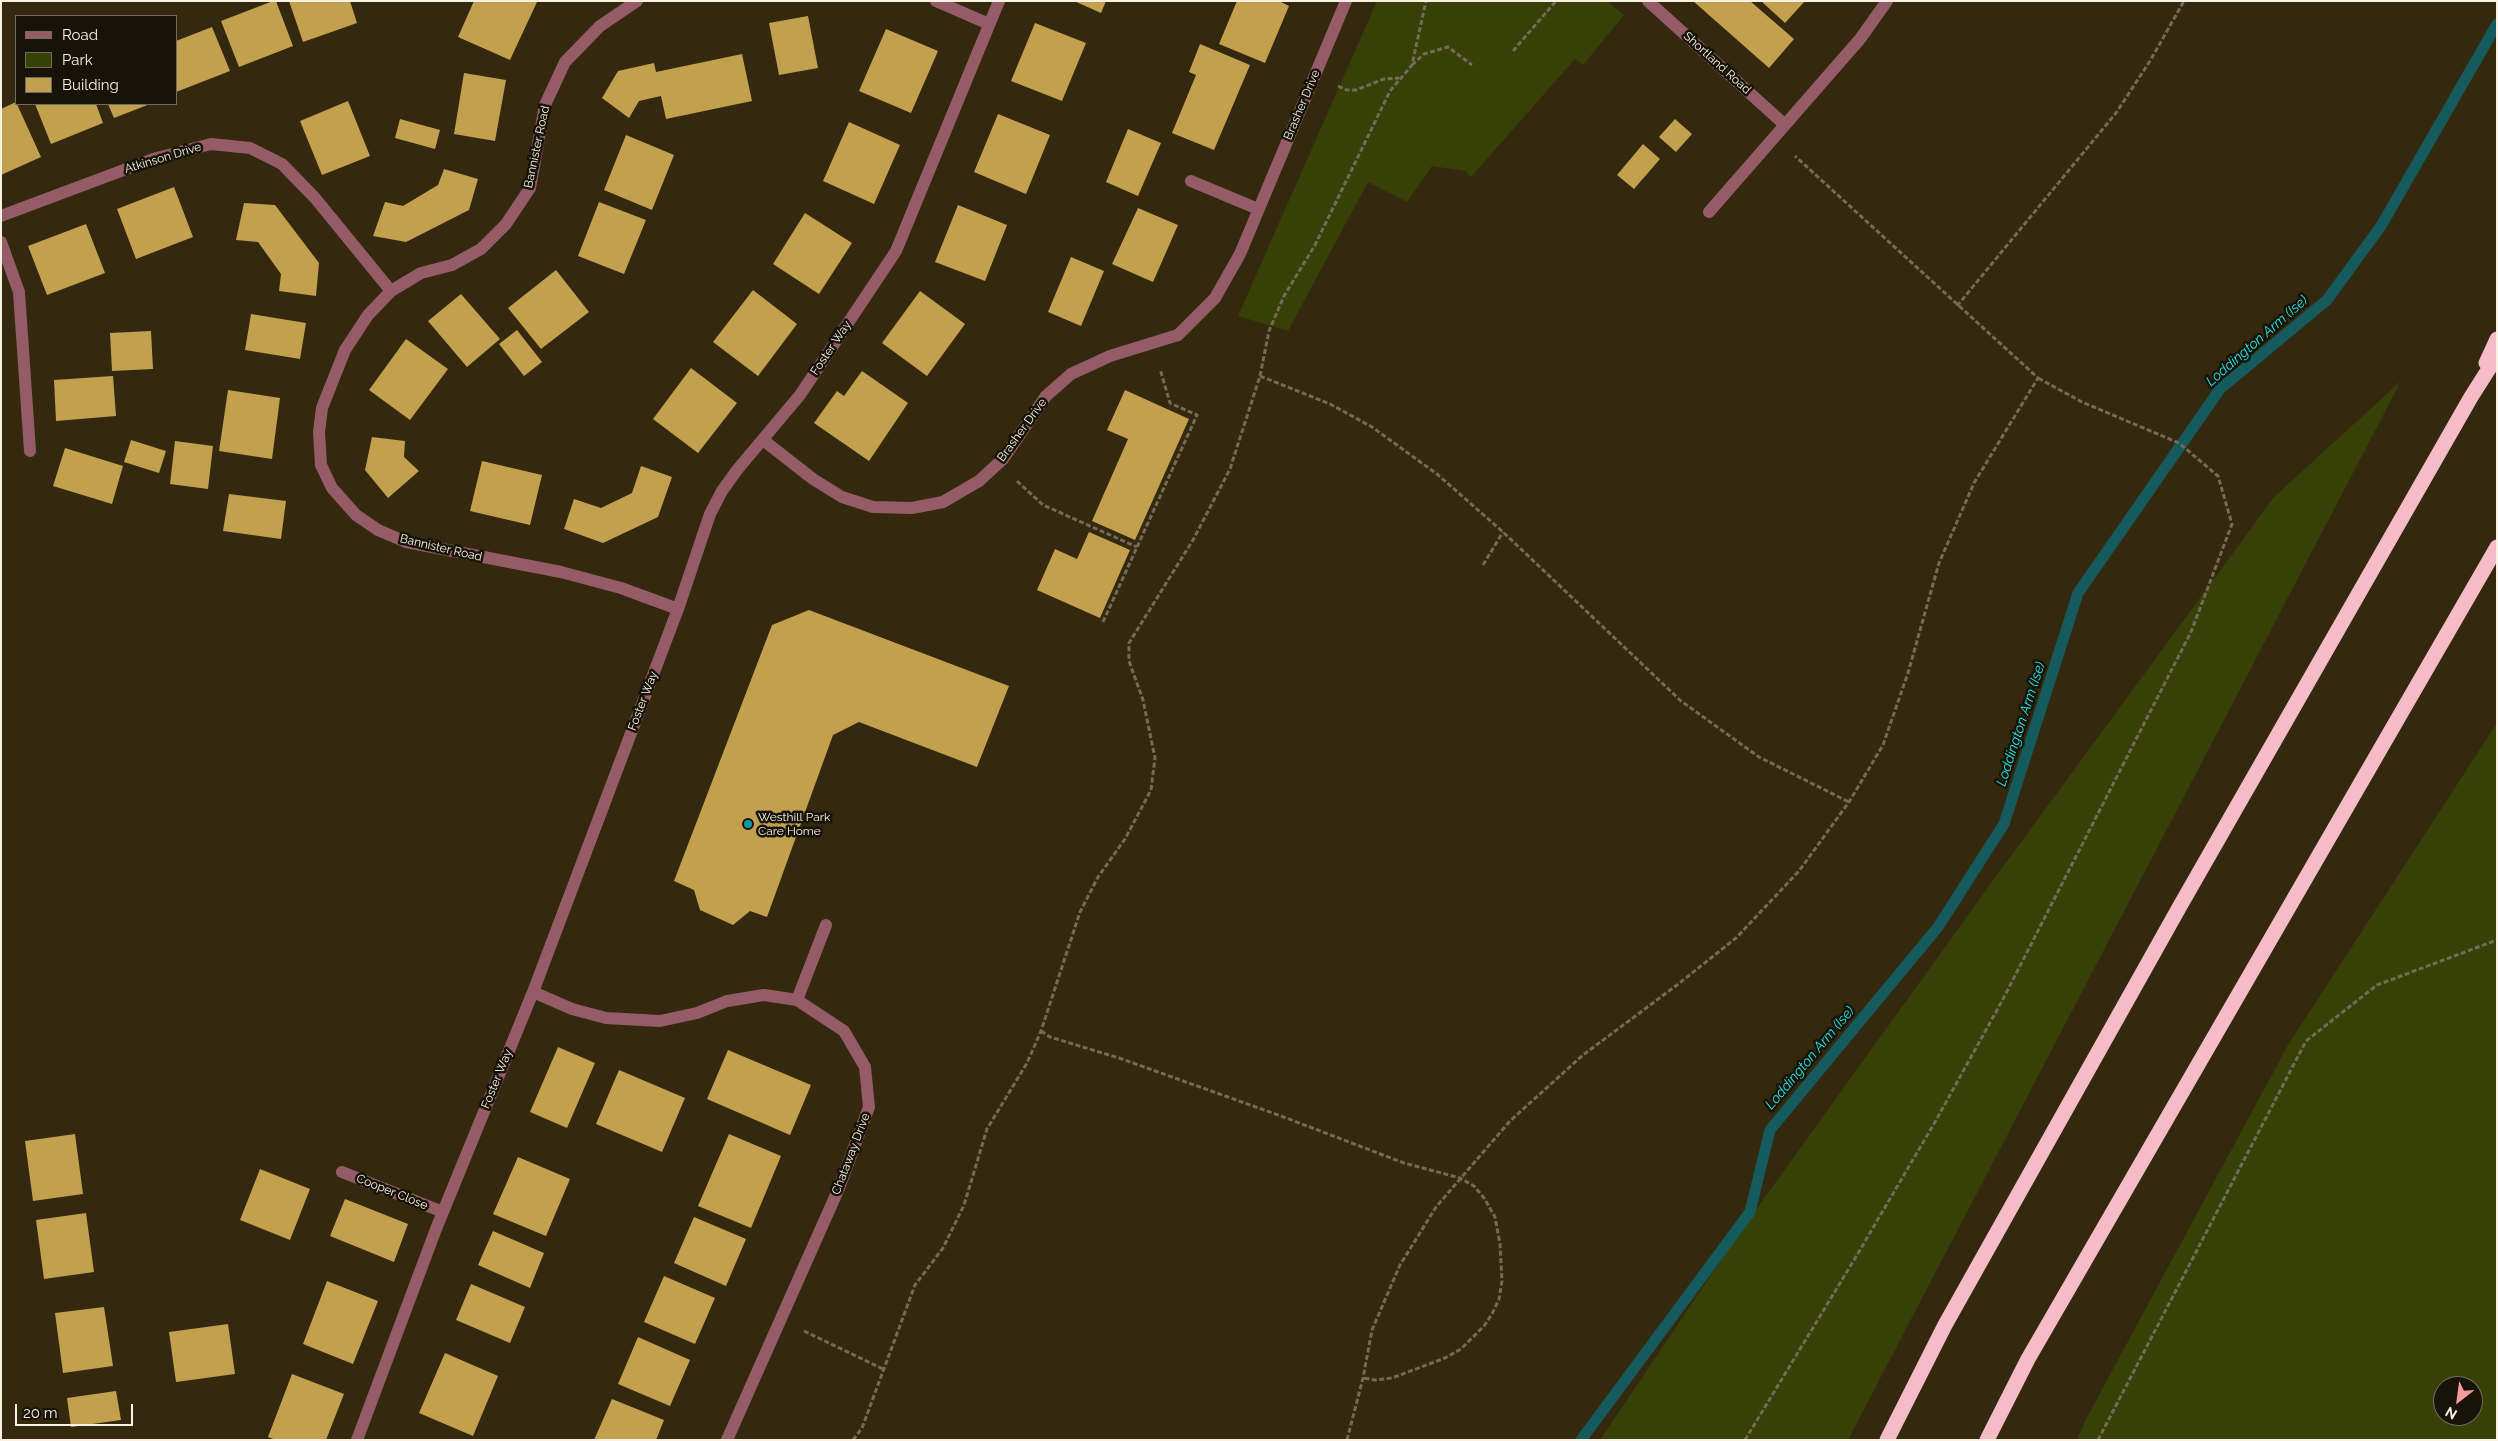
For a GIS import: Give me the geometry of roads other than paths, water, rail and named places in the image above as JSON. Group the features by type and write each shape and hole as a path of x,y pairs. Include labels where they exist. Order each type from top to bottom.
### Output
{"highway":[{"path":"1887,1440 1946,1325 2151,957 2470,396 2497,339"},
{"path":"2470,396 2497,356"},
{"path":"1987,1440 2028,1358 2497,547"}],"street":[{"name":"Bannister Road","path":"637,1 600,26 565,62 545,105 530,188 506,224 481,249 452,265 421,274 391,291 368,315 345,350 322,408 319,432 321,465 332,488 356,515 378,530 406,542 561,572 621,588 678,609"},
{"path":"936,1 989,24"},
{"name":"Foster Way","path":"357,1440 443,1212 533,992 678,609 714,506 727,484 800,395 896,251 999,1"},
{"name":"Brasher Drive","path":"763,440 813,479 842,497 874,507 912,508 943,502 979,481 998,463 1046,396 1071,374 1110,356 1178,335 1216,298 1240,254 1346,1"},
{"name":"Shortland Road","path":"1648,1 1785,125"},
{"path":"1709,212 1860,39 1887,1"},
{"name":"Atkinson Drive","path":"1,216 152,159 211,144 250,148 282,164 314,198 391,291"},
{"path":"1191,181 1258,209"},
{"path":"1,242 20,292 30,451"},
{"path":"797,1000 826,925"},
{"name":"Chataway Drive","path":"533,992 572,1009 606,1018 660,1021 697,1013 727,1001 764,995 797,1000 844,1031 865,1066 869,1108 840,1188 727,1440"},
{"name":"Cooper Close","path":"342,1172 443,1212"}],"waterway":[{"name":"Loddington Arm (Ise)","path":"1581,1440 1750,1212 1770,1130 1938,927 2004,824 2078,593 2220,389 2327,300 2381,226 2497,24"}],"place":[{"name":"Westhill Park Care Home","path":"748,824"}]}
